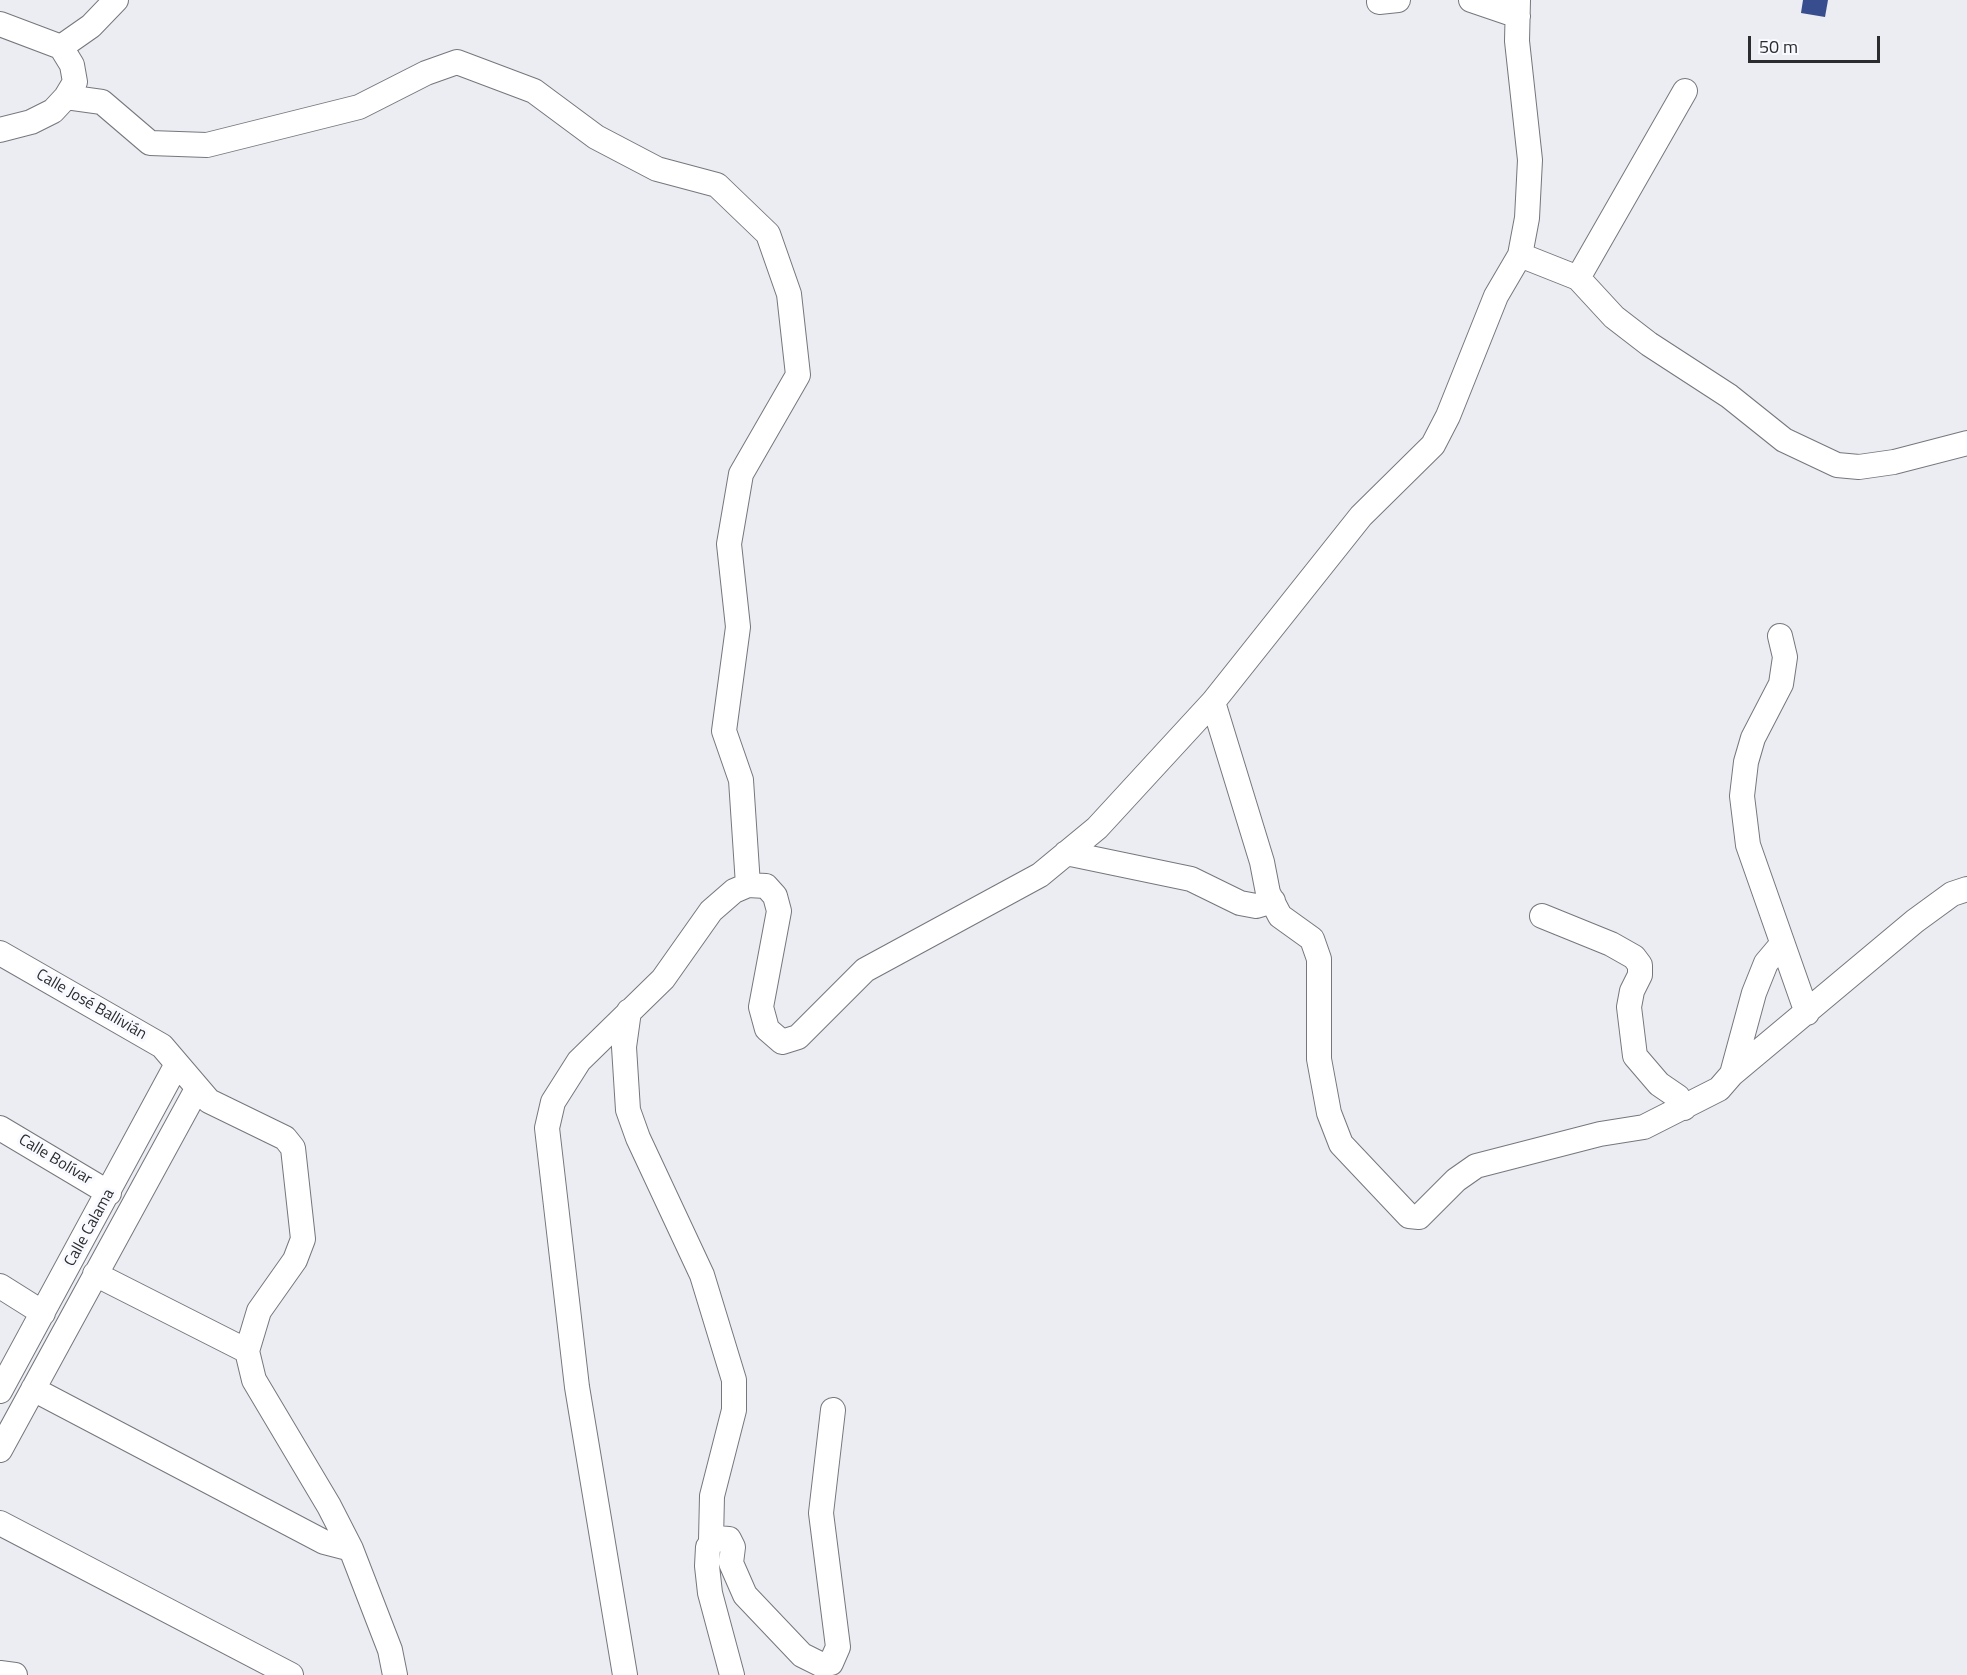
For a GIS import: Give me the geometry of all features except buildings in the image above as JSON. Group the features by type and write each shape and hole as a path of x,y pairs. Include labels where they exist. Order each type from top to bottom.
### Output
{"street":[{"path":"62,47 91,26 116,0"},
{"path":"625,1675 578,1388 548,1128 553,1102 579,1061 663,979 711,911 734,891 748,885 766,886 775,896 779,910 761,1007 767,1029 782,1042 798,1037 865,970 1040,875 1097,828 1213,702 1361,516 1433,445 1448,416 1496,296 1520,255 1527,218 1530,160 1517,41 1518,8 1471,0"},
{"path":"0,24 62,47 72,65 75,82 66,97 46,114 0,130"},
{"path":"66,97 102,102 150,143 207,145 359,107 426,73 457,62 534,91 596,136 657,169 717,185 768,234 789,294 798,375 741,474 729,544 738,627 724,731 741,780 748,885"},
{"path":"1578,278 1685,91"},
{"path":"1520,255 1578,278 1614,317 1649,344 1729,396 1784,440 1837,465 1859,467 1894,462 1967,442"},
{"path":"1780,636 1785,657 1781,684 1754,738 1746,762 1742,796 1748,845 1807,1013"},
{"path":"1213,702 1273,901 1281,916 1312,939 1318,959 1319,1059 1329,1113 1341,1144 1409,1216 1419,1218 1456,1180 1476,1166 1600,1134 1644,1127 1719,1089 1732,1074 1915,921 1952,894 1967,889"},
{"path":"1066,853 1191,879 1240,903 1256,906 1273,901"},
{"path":"1542,915 1611,944 1634,957 1640,964 1640,975 1632,992 1629,1007 1635,1056 1659,1084 1678,1097 1684,1108"},
{"path":"1732,1074 1754,993 1766,963 1782,944"},
{"name":"Calle José Ballivián","path":"0,953 162,1046 209,1101 285,1138 293,1148 303,1239 295,1260 259,1311 247,1351"},
{"path":"629,1011 624,1047 628,1110 638,1138 702,1275 734,1380 734,1410 712,1496 711,1540 708,1547 707,1566 710,1593 732,1675"},
{"name":"Calle Calama","path":"0,1391 177,1064"},
{"path":"0,1450 197,1089"},
{"name":"Calle Bolívar","path":"0,1128 109,1193"},
{"path":"95,1274 247,1351 254,1380 329,1506 351,1549 390,1650 395,1675"},
{"path":"0,1286 43,1312"},
{"path":"33,1389 324,1542 351,1549"},
{"path":"711,1540 721,1537 729,1539 733,1547 731,1563 744,1595 802,1655 820,1664 831,1663 838,1647 821,1513 833,1410"},
{"path":"0,1523 291,1675"},
{"path":"0,1673 15,1675"}]}
